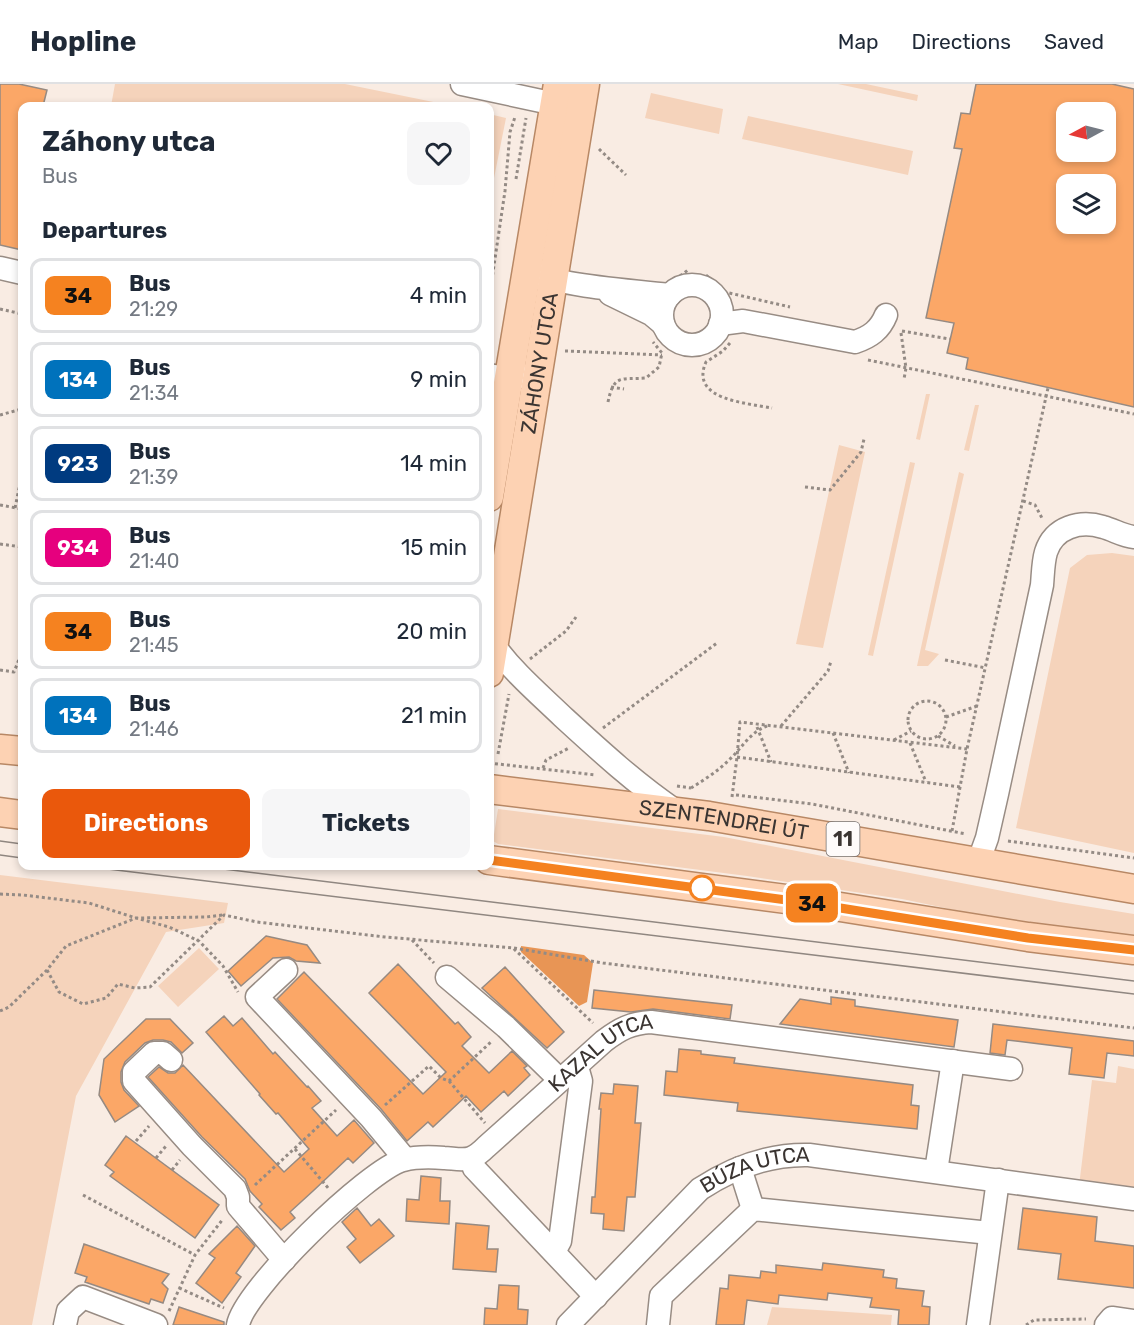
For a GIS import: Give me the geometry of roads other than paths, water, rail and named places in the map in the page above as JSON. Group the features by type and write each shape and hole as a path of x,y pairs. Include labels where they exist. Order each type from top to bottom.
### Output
{"main road":[{"name":"ZÁHONY UTCA","path":"494,437 499,377 519,326 534,237 569,95"},
{"name":"ZÁHONY UTCA","path":"494,644 554,280 569,95"},
{"path":"0,749 18,751"},
{"name":"SZENTENDREI ÚT","path":"494,789 684,800 729,819 1134,889"},
{"path":"0,813 18,815"},
{"path":"494,861 797,901 1028,938 1134,950"}],"street":[{"path":"462,84 520,97 569,95"},
{"path":"534,237 535,264 545,278 596,287 673,286 677,289 697,285 706,289 718,300 726,331"},
{"path":"0,268 18,272"},
{"path":"519,326 534,295 546,282 554,280"},
{"path":"657,330 664,305 673,286"},
{"path":"596,287 651,314 657,330"},
{"path":"657,330 668,332 675,339 692,345 710,339 743,321 855,342 868,338 882,326 893,323"},
{"path":"499,377 537,374"},
{"path":"499,377 530,417"},
{"path":"978,863 987,838 997,794 1042,585 1046,552 1053,539 1064,528 1077,524 1102,526 1125,536 1134,537"},
{"path":"494,644 516,673 587,739 654,796 684,800"},
{"path":"286,970 257,997 371,1118 405,1159"},
{"path":"447,977 506,1027 568,1074 581,1081 560,1241 554,1252"},
{"name":"KAZAL UTCA","path":"471,1158 486,1148 608,1038 622,1027 636,1023 651,1022 1011,1070"},
{"path":"171,1060 163,1053 154,1053 134,1072 134,1081 192,1146 235,1189 238,1202 284,1260"},
{"path":"936,1171 953,1061"},
{"name":"BÚZA UTCA","path":"568,1325 700,1189 719,1176 789,1154 936,1171 1134,1199"},
{"path":"239,1320 264,1280 309,1234 371,1178 405,1159 471,1158 474,1168 596,1297"},
{"path":"740,1168 753,1209"},
{"path":"978,1325 998,1180"},
{"path":"658,1325 661,1296 753,1209 990,1233"},
{"path":"65,1325 68,1311 83,1297 162,1321"}],"tram line":[{"path":"0,841 18,843"},
{"path":"0,855 18,857"},
{"path":"116,870 1134,994"},
{"path":"232,870 1134,981"}]}
